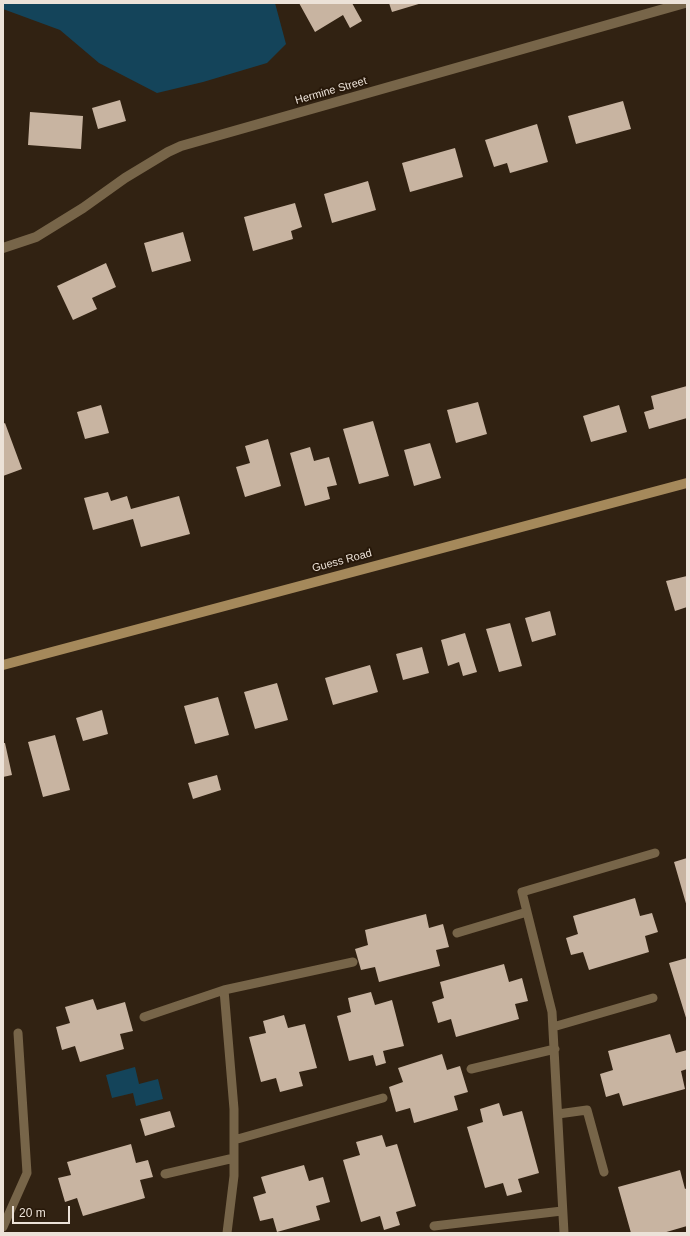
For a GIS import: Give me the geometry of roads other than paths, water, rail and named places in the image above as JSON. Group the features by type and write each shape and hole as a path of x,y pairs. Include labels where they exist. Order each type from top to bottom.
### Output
{"main road":[{"name":"Guess Road","path":"3,665 366,567 687,483"}],"street":[{"name":"Hermine Street","path":"3,248 36,237 83,208 125,178 168,152 181,146 528,49 674,4 685,3"}],"lane":[{"path":"564,1233 552,1012 522,892 655,853"},
{"path":"457,933 527,912"},
{"path":"144,1017 224,990 353,962"},
{"path":"224,990 234,1109 234,1176 227,1233"},
{"path":"553,1027 653,998"},
{"path":"3,1227 27,1173 18,1033"},
{"path":"471,1069 555,1049"},
{"path":"234,1140 383,1098"},
{"path":"558,1114 587,1110 604,1172"},
{"path":"165,1174 234,1158"},
{"path":"434,1226 562,1211"}],"water":[{"path":"3,3 275,3 286,44 267,63 203,82 157,93 99,63 60,30 3,9"},
{"path":"135,1067 139,1084 158,1079 163,1099 136,1106 133,1093 112,1098 106,1075"}]}
